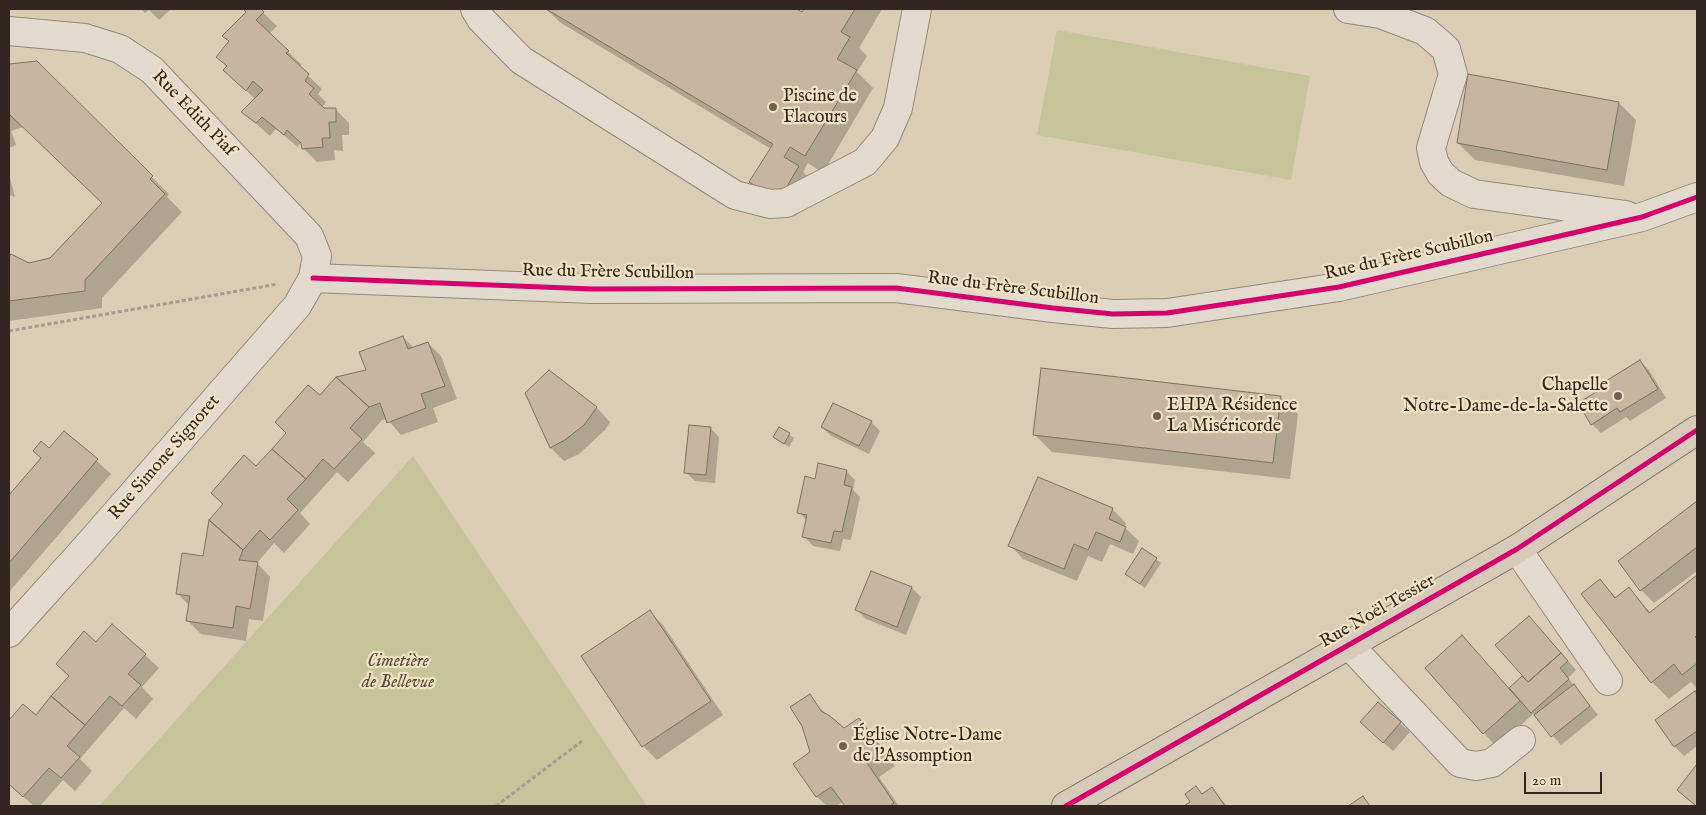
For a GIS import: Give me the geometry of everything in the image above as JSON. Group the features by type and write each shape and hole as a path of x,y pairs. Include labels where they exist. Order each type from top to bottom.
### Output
{"main road":[{"name":"Rue Noël Tessier","path":"1066,806 1517,549 1697,430"}],"street":[{"path":"475,9 481,19 521,60 735,195 770,204 786,203 865,162 885,138 898,108 917,9"},
{"path":"1348,9 1380,14 1410,25 1426,32 1446,49 1453,74 1431,148 1437,168 1452,183 1474,194 1642,217"},
{"name":"Rue Edith Piaf","path":"9,31 85,38 120,49 152,70 309,236 317,256 313,278"},
{"name":"Rue du Frère Scubillon","path":"313,278 594,289 896,288 1113,314 1167,313 1339,287 1642,217 1697,197"},
{"name":"Rue Simone Signoret","path":"9,633 297,306 313,278"},
{"path":"1517,549 1608,681"},
{"path":"1349,645 1460,763 1476,766 1492,763 1521,740"}],"path":[{"path":"9,331 313,278"},
{"path":"496,806 582,741"}],"green space":[{"path":"1057,30 1310,76 1291,180 1037,135"},
{"name":"Cimetière de Bellevue","path":"413,456 647,806 99,806"}],"building":[{"path":"243,9 261,9 264,12 256,20 289,51 286,53 309,74 305,81 314,88 309,94 324,108 336,108 336,122 329,122 330,138 322,138 323,147 302,149 301,143 287,130 284,135 262,117 256,123 241,112 263,90 253,81 246,91 223,70 227,66 216,57 229,41 222,36 246,12"},
{"name":"Piscine de Flacours","path":"546,9 797,9 802,12 804,9 855,9 841,32 850,37 837,59 857,70 805,156 790,147 784,157 799,166 779,200 749,182 773,144"},
{"path":"37,61 153,176 150,179 165,194 85,280 85,291 9,301 9,257 11,254 29,263 50,258 102,203 9,114 9,64"},
{"path":"1468,74 1619,102 1607,170 1457,143"},
{"path":"403,336 408,349 428,342 445,386 421,394 426,408 387,423 380,403 369,407 336,377 366,370 359,352"},
{"name":"Chapelle Notre-Dame-de-la-Salette","path":"1640,360 1658,389 1620,412 1617,408 1591,425 1578,403 1603,388 1601,384"},
{"name":"EHPA Résidence La Miséricorde","path":"1041,368 1281,396 1273,463 1033,435"},
{"path":"549,370 597,407 584,425 565,440 550,448 525,393"},
{"path":"336,377 369,407 350,428 362,439 334,469 323,459 306,479 272,449 286,433 275,422 308,385 320,395"},
{"path":"833,403 872,421 859,446 821,427"},
{"path":"689,425 711,427 706,475 684,473"},
{"path":"779,427 790,433 784,444 773,437"},
{"path":"64,431 98,459 9,563 9,495 41,458 33,451 41,441 49,448"},
{"path":"272,449 306,479 287,499 298,510 270,540 260,530 243,550 209,520 223,504 211,493 244,455 256,466"},
{"path":"818,463 847,470 844,485 852,487 842,532 834,531 831,543 802,537 807,515 797,513 805,476 815,479"},
{"path":"1038,477 1113,508 1109,519 1126,527 1120,542 1096,532 1088,550 1074,544 1064,569 1008,546"},
{"path":"1697,501 1697,547 1640,591 1618,561"},
{"path":"209,520 243,550 239,560 258,562 250,609 236,606 233,628 186,621 190,596 176,594 182,553 203,556"},
{"path":"1142,548 1157,558 1140,584 1125,574"},
{"path":"871,571 912,587 897,627 855,610"},
{"path":"1697,575 1697,635 1695,637 1697,639 1697,663 1682,675 1674,664 1651,683 1581,594 1600,579 1615,598 1629,587 1649,613"},
{"path":"650,610 711,701 642,747 581,656"},
{"path":"1529,616 1561,653 1528,682 1495,645"},
{"path":"112,624 146,654 128,674 141,685 122,706 110,696 85,725 51,696 69,676 56,664 84,631 96,642"},
{"path":"1462,635 1520,701 1483,734 1425,668"},
{"path":"1561,653 1568,661 1560,668 1569,679 1531,713 1509,688 1522,676 1528,682"},
{"path":"1574,684 1590,706 1551,737 1534,715"},
{"path":"1695,691 1697,694 1697,731 1674,747 1655,720"},
{"name":"Église Notre-Dame de l'Assomption","path":"810,694 821,711 844,728 859,718 883,752 867,763 894,803 890,806 845,806 831,787 816,797 793,764 810,752 802,726 790,707"},
{"path":"51,696 85,725 67,746 80,757 61,778 49,768 23,797 9,784 9,720 23,704 36,715"},
{"path":"1378,702 1401,722 1383,743 1360,722"},
{"path":"1697,764 1697,806 1696,806 1677,790"},
{"path":"1196,786 1202,794 1212,787 1225,806 1184,806 1190,802 1185,794"},
{"path":"1363,796 1370,806 1348,806"}],"cycle path":[{"path":"313,278 593,289 896,288 1113,314 1167,313 1339,287 1642,217 1697,197"},
{"path":"1066,806 1517,549 1697,430"}],"place":[{"name":"Piscine de Flacours","path":"773,107"},
{"name":"Chapelle Notre-Dame-de-la-Salette","path":"1618,396"},
{"name":"EHPA Résidence La Miséricorde","path":"1157,416"},
{"name":"Église Notre-Dame de l'Assomption","path":"843,746"}]}
